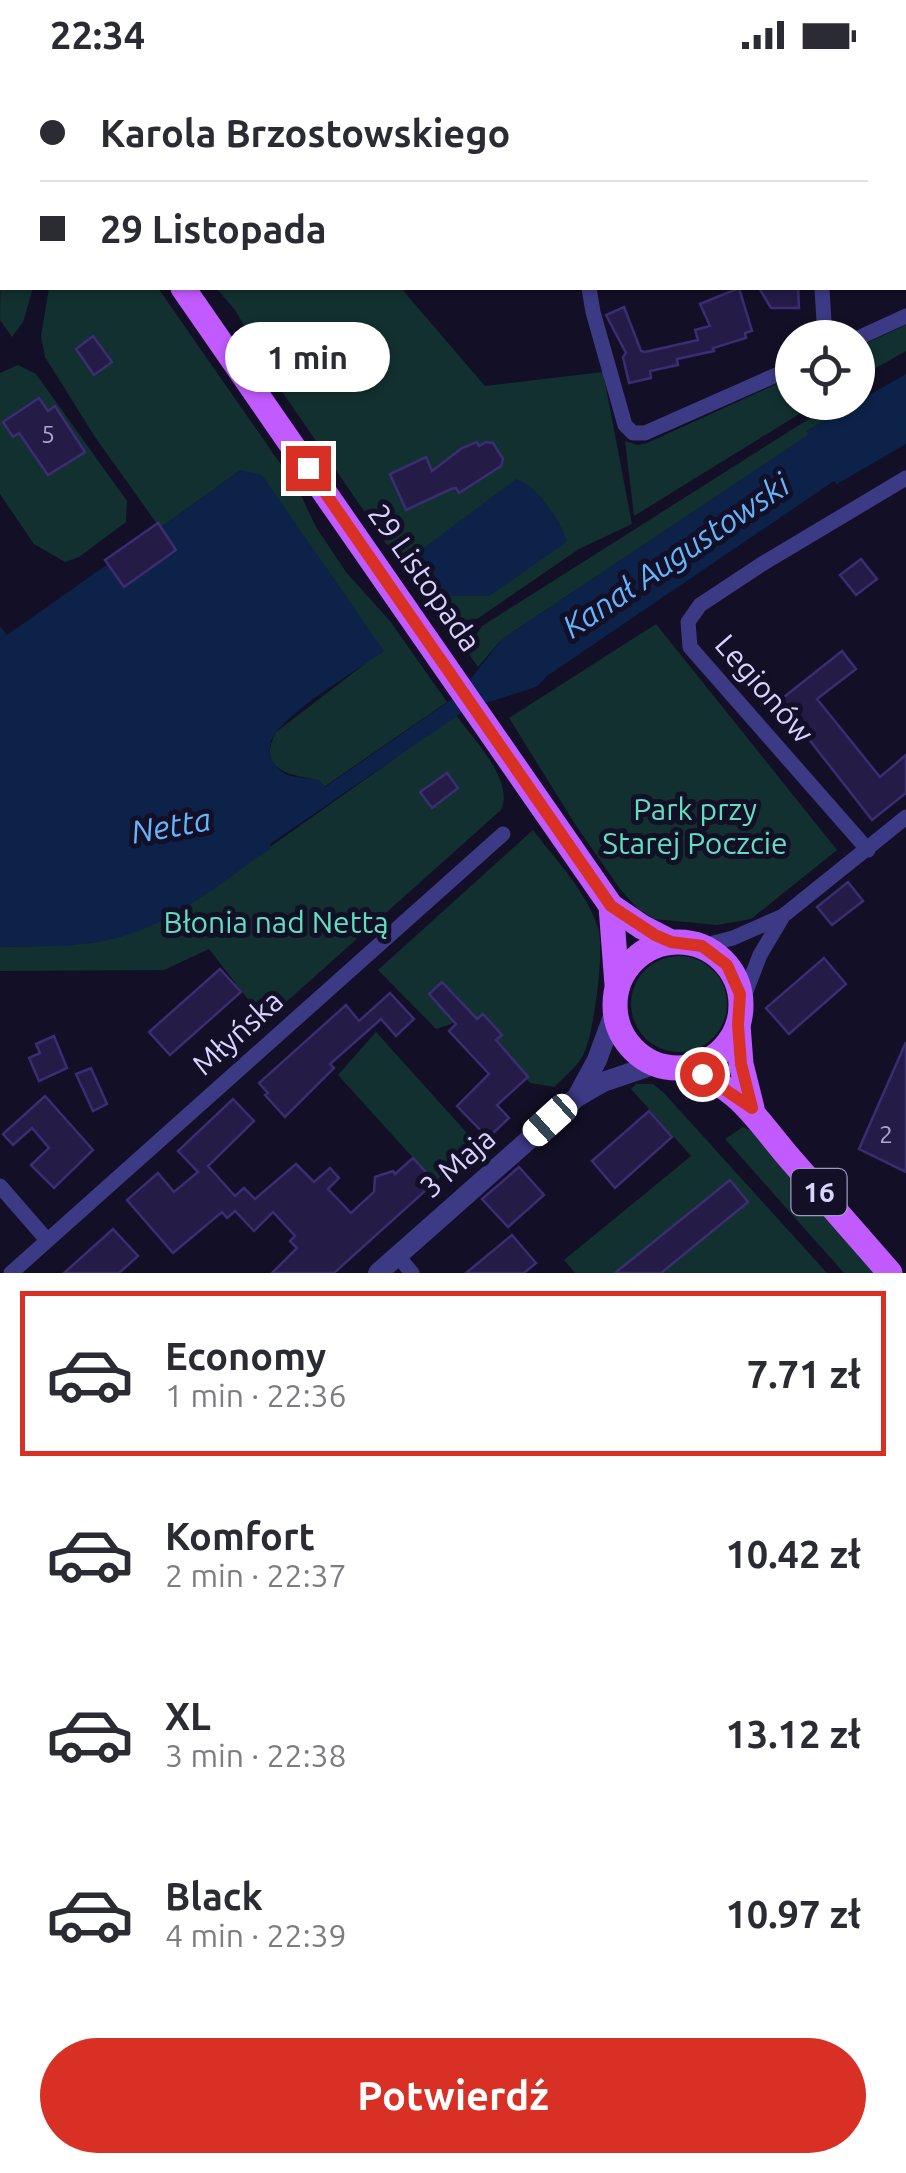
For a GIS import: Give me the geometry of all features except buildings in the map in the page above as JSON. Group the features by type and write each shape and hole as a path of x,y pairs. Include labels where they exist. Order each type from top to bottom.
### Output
{"main road":[{"name":"29 Listopada","path":"184,290 611,906 671,942"},
{"path":"611,906 616,999 619,1028 628,1044 656,1064 684,1068 726,1046 739,1015 733,974 720,957 702,946 671,942 643,952 623,974 616,999"},
{"name":"16","path":"739,1015 741,1064 752,1108"},
{"name":"16","path":"684,1068 716,1082 752,1108 784,1152 890,1273"}],"street":[{"path":"590,290 593,312 629,431 645,433 775,376"},
{"path":"822,290 824,320"},
{"path":"875,330 906,316"},
{"name":"Legionów","path":"868,850 690,647 688,622 700,605 762,564 906,478"},
{"path":"702,946 783,916 906,817"},
{"name":"Młyńska","path":"11,1273 503,834"},
{"path":"739,1015 760,955 783,916"},
{"name":"3 Maja","path":"577,1096 596,1060 616,999"},
{"name":"3 Maja","path":"378,1273 577,1096 602,1082 656,1064"},
{"path":"0,1186 48,1240"},
{"path":"398,1256 412,1273"}],"green space":[{"path":"0,290 32,290 23,322 12,337 0,320"},
{"path":"49,290 159,290 298,489 316,527 346,572 390,621 447,702 324,787 319,780 287,773 273,763 270,755 276,732 383,650 241,470 160,528 95,437 45,357 41,336"},
{"path":"218,290 403,290 485,386 603,372 632,524 579,549 477,619 440,622 283,393 235,310"},
{"path":"906,325 906,351 875,368 875,339"},
{"path":"18,365 36,374 127,501 126,522 79,557 65,562 34,544 0,494 0,373"},
{"path":"775,385 775,420 790,420 634,516 625,441 647,443"},
{"path":"807,420 826,420 502,639 478,667 466,650 482,626"},
{"name":"Park przy Starej Poczcie","path":"656,624 837,850 751,919 717,925 654,919 638,909 575,824 509,718"},
{"name":"Błonia nad Nettą","path":"456,715 497,774 504,799 501,810 265,1021 209,949 164,970 0,971 0,947 91,942 133,932 178,912"},
{"path":"533,830 570,876 593,915 600,938 598,989 585,1051 555,1087 530,1083 467,1010 451,1024 436,1029 378,970"},
{"path":"679,956 697,960 713,970 723,986 727,1004 723,1022 713,1038 697,1048 679,1052 661,1048 645,1038 635,1022 631,1004 635,986 645,970 661,960"},
{"path":"376,1032 476,1143 435,1182 338,1075"},
{"path":"636,1084 653,1084 664,1093 827,1273 575,1273 564,1260 691,1156 631,1089"},
{"path":"743,1127 750,1130 874,1273 844,1273 725,1139"}],"water":[{"path":"906,374 906,444 837,484 834,481 536,687 483,704 480,700 270,844 271,848 216,887 158,922 117,938 88,943 0,947 0,626 7,635 108,564 124,587 176,551 160,528 241,470 262,475 384,651 299,710 273,737 270,756 276,767 288,775 319,780 325,787 471,686 469,681 502,639 808,435 807,431 826,420 875,420 875,392"},
{"path":"516,479 547,505 567,542 489,596 449,596 417,553"}],"route":[{"path":"308,468 611,906 655,935 712,951 733,974 741,1004 741,1064 752,1108 702,1074"}],"water label":[{"name":"Kanał Augustowski","path":"676,556"},
{"name":"Netta","path":"171,826"}]}
